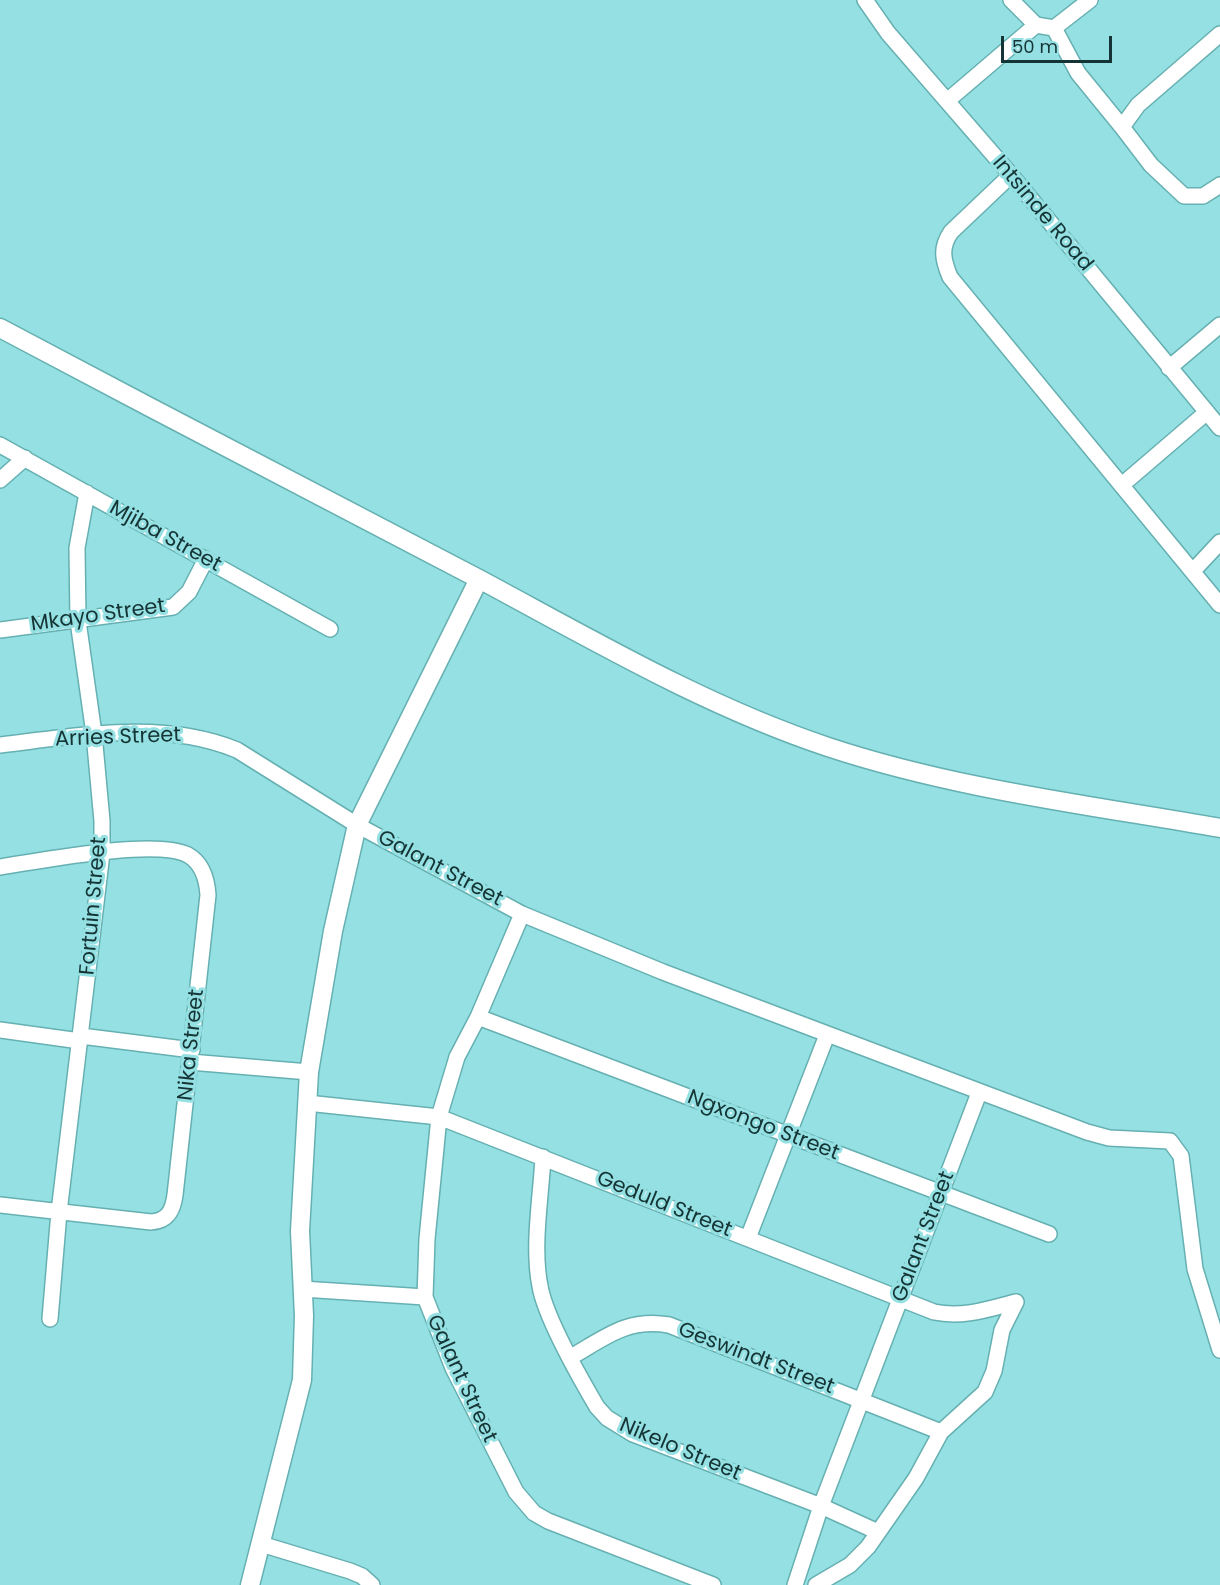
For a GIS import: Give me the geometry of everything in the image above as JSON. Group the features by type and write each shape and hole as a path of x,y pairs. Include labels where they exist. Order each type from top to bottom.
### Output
{"street":[{"name":"Intsinde Road","path":"865,0 888,33 1011,175 1220,428"},
{"path":"1011,0 1036,25 1054,27 1090,0"},
{"path":"947,101 1036,25"},
{"path":"1054,27 1078,73 1151,165 1184,196 1203,196 1220,185"},
{"path":"1122,127 1138,105 1220,34"},
{"path":"1011,175 951,232 945,241 943,253 945,264 959,290 1220,605"},
{"path":"1169,368 1220,325"},
{"path":"0,328 479,579 616,654 741,715 828,747 915,772 1011,793 1220,828"},
{"path":"1122,484 1207,412"},
{"name":"Mjiba Street","path":"0,444 330,629"},
{"path":"0,480 25,458"},
{"name":"Fortuin Street","path":"50,1320 59,1212 102,853 102,821 94,734 78,621 76,548 87,493"},
{"path":"1192,571 1220,542"},
{"name":"Mkayo Street","path":"0,630 173,607 189,592 206,559"},
{"path":"250,1585 297,1409 304,1336 300,1231 309,1072 333,931 357,825 479,579"},
{"name":"Arries Street","path":"0,745 94,734 179,734 219,743 237,750 357,825"},
{"name":"Galant Street","path":"357,825 522,914 827,1035 1098,1135 1170,1141 1180,1156 1195,1269 1220,1350"},
{"name":"Nika Street","path":"0,867 102,853 162,849 177,851 195,861 207,881 208,895 173,1206 166,1218 151,1222 59,1212"},
{"name":"Galant Street","path":"522,914 478,1017 457,1057 439,1117 427,1239 425,1297 449,1359 484,1432 525,1504 548,1521 713,1585"},
{"name":"Ngxongo Street","path":"478,1017 1048,1234"},
{"path":"0,1030 80,1038 309,1072"},
{"path":"748,1238 827,1035"},
{"name":"Galant Street","path":"795,1585 821,1506 942,1195 979,1093"},
{"name":"Geduld Street","path":"307,1103 439,1117 900,1298 947,1314 973,1313 1016,1302 1002,1330 994,1371 985,1392 941,1432"},
{"name":"Nikelo Street","path":"543,1157 539,1282 543,1300 597,1407 618,1426 675,1451 821,1506 878,1532"},
{"path":"0,1204 59,1212"},
{"path":"302,1290 425,1297"},
{"name":"Geswindt Street","path":"572,1357 628,1326 641,1322 662,1324 683,1329 941,1432"},
{"path":"816,1585 850,1565 878,1532 916,1478 941,1432"},
{"path":"261,1544 350,1571 362,1576 372,1585"}]}
